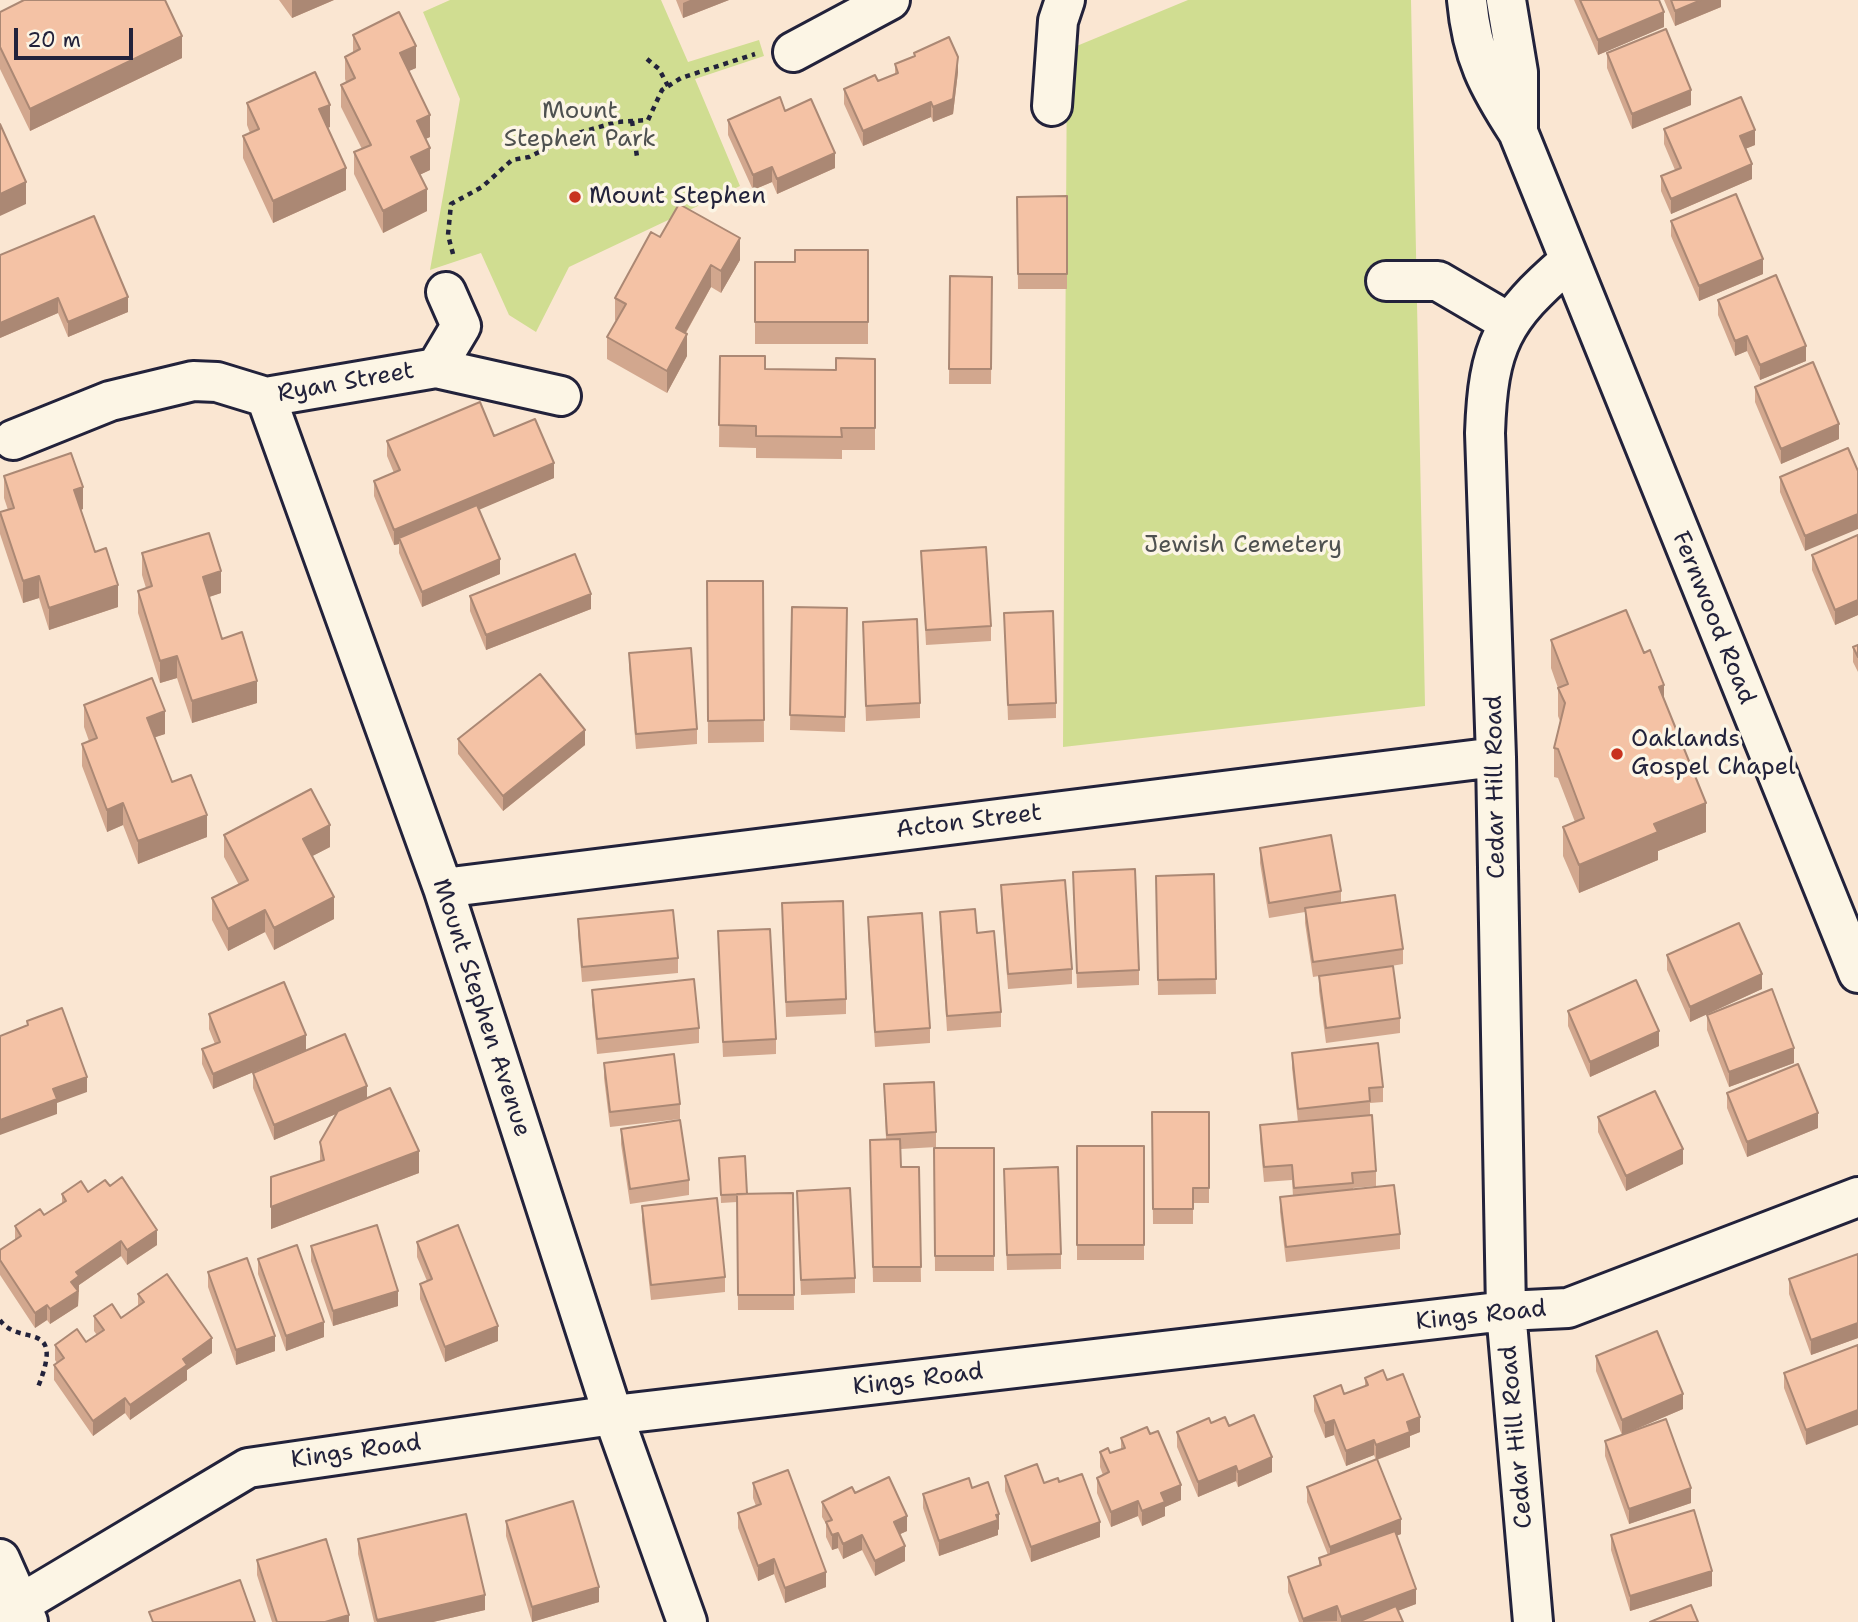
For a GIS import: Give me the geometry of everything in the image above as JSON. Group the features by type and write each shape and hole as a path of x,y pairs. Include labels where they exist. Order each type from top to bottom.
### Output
{"street":[{"path":"793,52 890,0"},
{"path":"1052,106 1058,21 1065,0"},
{"path":"1467,0 1469,23 1486,82 1518,132 1568,262"},
{"path":"1506,0 1518,72 1518,132"},
{"name":"Cedar Hill Road","path":"1533,1622 1506,1311 1496,757 1485,433 1487,382 1494,352 1508,322 1539,287 1568,262"},
{"name":"Fernwood Road","path":"1568,262 1858,973"},
{"path":"1386,281 1438,281 1508,322"},
{"path":"436,368 461,326 446,292"},
{"name":"Ryan Street","path":"13,440 110,401 193,381 217,382 266,397 436,368 561,396"},
{"name":"Mount Stephen Avenue","path":"266,397 443,888 613,1415 687,1622"},
{"name":"Acton Street","path":"443,888 1496,757"},
{"name":"Kings Road","path":"16,1613 248,1468 613,1415 1506,1311 1568,1308 1858,1196"},
{"path":"0,1559 16,1613"}],"path":[{"path":"446,292 456,264 447,235 452,204 482,187 512,160 528,157 578,133 648,120 662,90 681,78 764,51 793,52"},
{"path":"647,59 659,69 668,86"},
{"path":"632,121 637,157"},
{"path":"0,1320 16,1332 34,1334 46,1349 47,1364 38,1387"}],"green space":[{"name":"Mount Stephen Park","path":"450,0 661,0 688,62 759,40 764,56 695,79 740,186 569,267 536,332 509,315 481,253 430,270 460,99 423,12"},
{"name":"Jewish Cemetery","path":"1188,0 1411,0 1425,706 1063,747 1067,50"}],"building":[{"path":"24,0 165,0 182,36 30,109 0,47 0,12"},
{"path":"1580,0 1659,0 1664,12 1598,40"},
{"path":"1671,0 1701,0 1675,11"},
{"path":"399,12 416,46 400,53 430,115 417,121 430,148 411,157 427,189 383,211 354,152 371,145 341,85 355,78 345,57 360,49 353,35"},
{"path":"1666,29 1691,90 1632,114 1607,53"},
{"path":"949,37 958,57 953,99 933,107 931,102 863,131 844,89 875,75 878,81 898,73 895,64"},
{"path":"315,72 330,105 319,109 346,168 273,201 243,136 259,129 247,103"},
{"path":"780,97 785,111 811,99 835,153 777,179 772,167 753,175 728,120"},
{"path":"1741,97 1755,130 1740,136 1752,164 1671,199 1661,176 1681,168 1664,129"},
{"path":"0,124 26,182 0,194"},
{"path":"1736,194 1763,259 1699,286 1671,221"},
{"path":"1067,196 1067,274 1018,274 1017,197"},
{"path":"679,204 740,238 721,271 711,265 676,328 687,334 667,371 607,337 626,304 615,298 651,232 660,237"},
{"path":"94,216 128,297 68,322 58,298 0,323 0,255"},
{"path":"795,250 868,250 868,322 755,322 755,262 795,262"},
{"path":"1776,275 1806,346 1760,365 1747,336 1735,341 1718,300"},
{"path":"950,276 992,277 991,369 949,369"},
{"path":"720,356 765,356 765,369 836,370 836,358 875,359 875,428 841,428 842,437 756,436 756,426 719,425"},
{"path":"1813,362 1839,424 1781,449 1755,387"},
{"path":"480,402 494,436 535,419 554,463 394,530 374,481 400,470 387,441"},
{"path":"1848,448 1858,471 1858,514 1805,536 1780,477"},
{"path":"71,453 83,487 74,490 95,552 106,548 118,585 49,608 39,576 23,581 0,512 14,508 4,476"},
{"path":"477,505 500,559 422,592 399,538"},
{"path":"209,533 221,571 203,577 222,639 242,632 257,681 192,701 177,656 160,661 138,591 152,586 142,553"},
{"path":"1858,535 1858,600 1835,610 1812,555"},
{"path":"986,547 991,626 926,630 921,551"},
{"path":"575,554 591,594 486,635 470,596"},
{"path":"707,581 763,581 764,720 708,721"},
{"path":"792,607 847,608 845,717 790,715"},
{"name":"Oaklands Gospel Chapel","path":"1626,610 1644,653 1650,650 1664,685 1659,687 1706,803 1654,824 1658,832 1579,865 1563,827 1584,818 1558,749 1554,748 1565,703 1558,688 1568,684 1551,640"},
{"path":"1053,611 1056,703 1008,705 1004,613"},
{"path":"917,619 920,703 866,706 863,622"},
{"path":"691,648 697,729 636,734 629,653"},
{"path":"540,674 585,730 503,796 458,739"},
{"path":"152,678 165,711 147,718 172,782 191,775 207,815 138,841 123,803 107,810 82,744 97,738 84,705"},
{"path":"311,789 330,825 303,839 334,897 274,928 265,910 228,929 212,898 248,880 224,835"},
{"path":"1331,835 1341,891 1269,903 1260,848"},
{"path":"1135,869 1139,970 1077,973 1073,872"},
{"path":"1214,874 1216,979 1158,980 1156,876"},
{"path":"1065,880 1072,969 1008,974 1001,885"},
{"path":"1395,895 1403,949 1313,962 1305,908"},
{"path":"843,901 846,999 786,1002 782,903"},
{"path":"975,909 977,933 994,931 1001,1012 947,1016 940,912"},
{"path":"673,910 678,958 582,967 578,919"},
{"path":"922,913 930,1028 875,1032 868,917"},
{"path":"1739,923 1762,974 1690,1007 1667,955"},
{"path":"770,929 776,1039 723,1042 718,931"},
{"path":"1393,966 1400,1018 1326,1028 1319,976"},
{"path":"694,979 699,1028 597,1039 592,990"},
{"path":"1636,980 1659,1031 1590,1062 1568,1011"},
{"path":"284,982 306,1035 213,1074 202,1049 220,1042 209,1014"},
{"path":"1772,989 1794,1048 1729,1072 1707,1015"},
{"path":"62,1008 87,1077 53,1089 57,1099 0,1120 0,1036 28,1025 27,1021"},
{"path":"345,1034 367,1086 274,1125 253,1073"},
{"path":"1378,1043 1383,1087 1369,1088 1370,1101 1298,1109 1292,1053"},
{"path":"674,1054 680,1104 610,1112 604,1063"},
{"path":"1798,1064 1818,1113 1747,1142 1727,1093"},
{"path":"934,1082 936,1132 887,1135 884,1084"},
{"path":"390,1088 419,1151 271,1207 271,1177 324,1160 320,1142 338,1111"},
{"path":"1655,1091 1683,1149 1626,1176 1598,1117"},
{"path":"1152,1112 1209,1112 1209,1188 1193,1188 1193,1209 1153,1209"},
{"path":"1372,1115 1376,1171 1352,1173 1353,1183 1294,1188 1292,1165 1264,1167 1260,1125"},
{"path":"680,1120 689,1180 630,1189 621,1129"},
{"path":"900,1139 901,1167 919,1167 921,1267 873,1267 870,1140"},
{"path":"1077,1146 1144,1146 1144,1245 1077,1245"},
{"path":"934,1148 994,1148 994,1256 935,1256"},
{"path":"745,1156 747,1194 721,1195 719,1158"},
{"path":"1058,1167 1061,1254 1007,1255 1004,1169"},
{"path":"122,1177 157,1230 127,1250 121,1241 76,1272 79,1276 71,1282 78,1291 50,1309 47,1305 35,1313 0,1260 0,1250 21,1236 15,1226 40,1209 44,1215 66,1201 62,1194 81,1181 88,1192 105,1180 110,1186"},
{"path":"1394,1185 1400,1234 1286,1247 1280,1197"},
{"path":"850,1188 855,1278 801,1280 797,1191"},
{"path":"793,1193 794,1295 738,1295 737,1194"},
{"path":"717,1198 725,1277 651,1285 642,1206"},
{"path":"377,1225 398,1291 333,1311 311,1246"},
{"path":"458,1225 498,1326 445,1347 420,1284 432,1279 417,1242"},
{"path":"297,1245 324,1322 286,1336 258,1259"},
{"path":"1858,1254 1858,1323 1811,1340 1789,1279"},
{"path":"247,1258 275,1336 236,1350 208,1272"},
{"path":"167,1274 212,1338 183,1359 187,1365 130,1405 125,1398 93,1421 54,1365 64,1358 55,1345 77,1329 86,1342 104,1330 94,1316 112,1304 121,1318 144,1302 138,1294"},
{"path":"1657,1331 1683,1394 1622,1420 1596,1356"},
{"path":"1858,1345 1858,1410 1806,1430 1784,1373"},
{"path":"1383,1370 1387,1380 1403,1374 1420,1417 1407,1422 1410,1432 1376,1445 1374,1440 1346,1451 1334,1420 1325,1423 1314,1396 1341,1385 1344,1394 1368,1385 1365,1378"},
{"path":"1254,1415 1272,1457 1238,1472 1236,1466 1198,1482 1177,1432 1209,1418 1211,1423 1225,1417 1229,1426"},
{"path":"1666,1419 1691,1488 1629,1509 1605,1441"},
{"path":"1147,1427 1150,1434 1158,1431 1181,1485 1161,1493 1165,1502 1142,1511 1138,1501 1111,1512 1097,1478 1109,1472 1100,1452 1108,1448 1110,1453 1125,1448 1121,1438"},
{"path":"1377,1459 1401,1519 1330,1547 1307,1487"},
{"path":"1037,1464 1044,1483 1058,1478 1059,1482 1082,1474 1100,1522 1031,1547 1005,1476"},
{"path":"788,1470 826,1572 785,1588 774,1559 758,1566 738,1513 761,1504 753,1483"},
{"path":"889,1477 907,1516 894,1522 905,1546 875,1561 862,1535 843,1544 838,1533 832,1535 826,1522 832,1520 822,1502 852,1487 855,1493"},
{"path":"969,1478 972,1488 988,1482 999,1514 996,1515 998,1520 939,1541 923,1494"},
{"path":"573,1501 599,1587 532,1607 506,1521"},
{"path":"1694,1510 1712,1571 1630,1596 1611,1535"},
{"path":"466,1514 485,1595 377,1620 358,1539"},
{"path":"1395,1531 1416,1589 1341,1617 1337,1606 1303,1619 1288,1577 1321,1565 1319,1558"},
{"path":"326,1539 349,1615 325,1622 277,1622 257,1560"},
{"path":"240,1580 255,1622 153,1622 149,1612"},
{"path":"1691,1605 1698,1622 1650,1622"},
{"path":"1396,1606 1403,1622 1358,1622"}],"place":[{"name":"Mount Stephen","path":"575,197"},
{"name":"Oaklands Gospel Chapel","path":"1617,754"}]}
